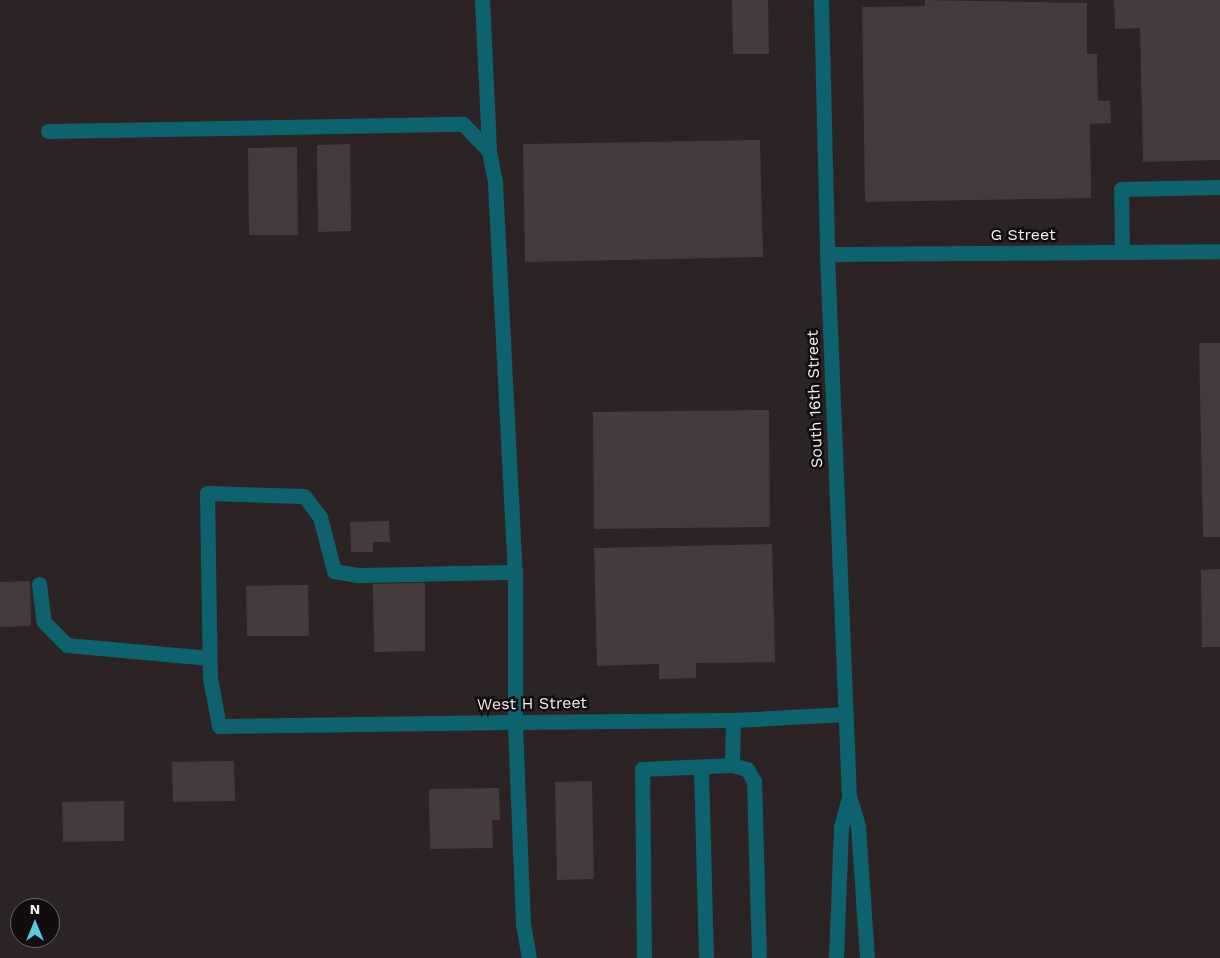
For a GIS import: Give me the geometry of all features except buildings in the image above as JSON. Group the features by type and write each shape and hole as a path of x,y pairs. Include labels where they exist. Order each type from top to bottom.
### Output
{"street":[{"path":"482,0 489,151 495,183 515,572 515,722 523,924 529,958"},
{"name":"South 16th Street","path":"821,0 827,254 849,796 858,826 867,958"},
{"path":"48,132 463,124 489,151"},
{"path":"1122,252 1121,189 1220,187"},
{"name":"G Street","path":"827,254 1220,251"},
{"path":"39,584 44,622 67,645 209,658 207,493 304,496 320,517 334,571 358,575 515,572"},
{"name":"West H Street","path":"209,658 219,726 734,720 846,714"},
{"path":"732,765 734,720"},
{"path":"644,958 642,769 701,768 732,765 747,769 754,781 759,958"},
{"path":"701,768 706,958"},
{"name":"South 16th Street","path":"836,958 841,827 849,796"}]}
